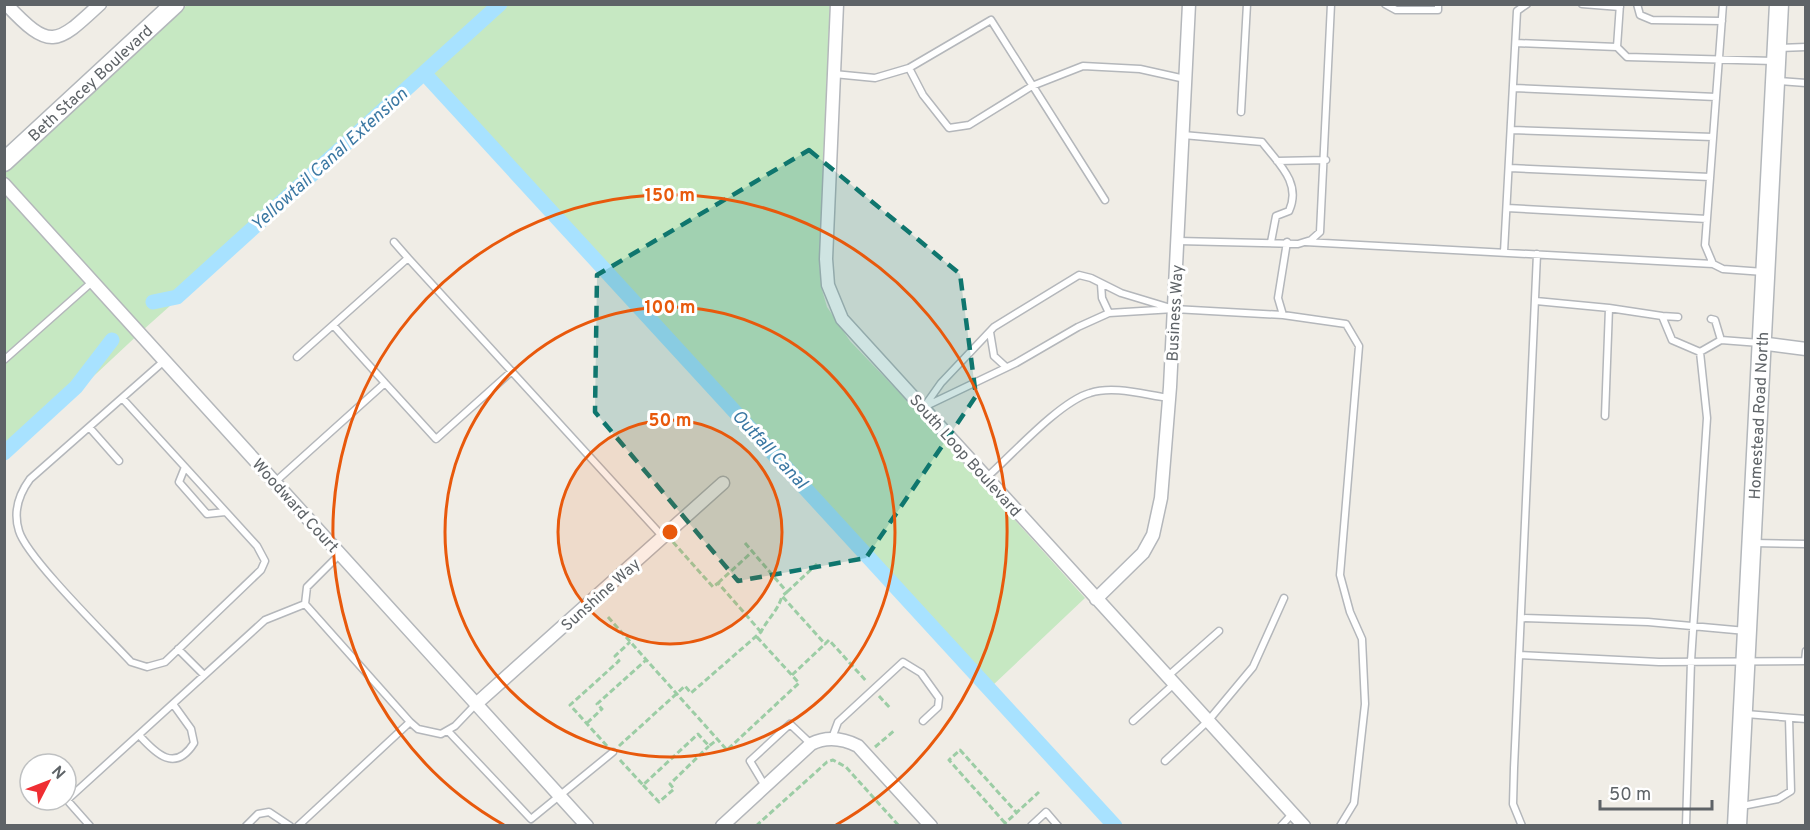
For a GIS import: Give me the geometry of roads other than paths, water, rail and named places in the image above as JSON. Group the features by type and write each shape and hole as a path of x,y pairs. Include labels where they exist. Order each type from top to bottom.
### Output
{"main road":[{"name":"Beth Stacey Boulevard","path":"4,162 175,4"},
{"name":"Homestead Road North","path":"1737,825 1779,4"}],"street":[{"path":"6,4 28,28 45,39 64,36 100,4"},
{"name":"South Loop Boulevard","path":"837,4 826,259 828,285 834,304 849,328 924,407 986,478 1304,825"},
{"name":"Business Way","path":"1096,599 1143,553 1153,535 1161,498 1178,241 1189,4"},
{"name":"Woodward Court","path":"4,184 587,825"},
{"path":"1760,343 1806,349"},
{"name":"Sunshine Way","path":"476,704 723,483"},
{"path":"722,825 811,744 822,738 832,738 846,740 858,746 931,825"}],"lane":[{"path":"1241,112 1247,4"},
{"path":"1305,242 1320,232 1326,160 1331,4"},
{"path":"1384,4 1396,10 1438,10 1438,4"},
{"path":"1504,252 1517,11 1527,4"},
{"path":"1582,4 1620,6 1617,47"},
{"path":"1637,4 1640,15 1652,20 1722,21"},
{"path":"1713,264 1705,245 1723,4"},
{"path":"834,74 875,78 909,68 991,20 1105,200"},
{"path":"1516,43 1617,47 1627,57 1719,59 1776,54 1806,47"},
{"path":"909,68 923,95 949,128 969,125 1032,86 1083,66 1140,69 1185,79"},
{"path":"1775,81 1806,83"},
{"path":"1514,88 1716,97"},
{"path":"1512,130 1713,137"},
{"path":"1182,135 1262,142 1292,180 1294,202 1289,211 1276,216 1271,242"},
{"path":"1276,161 1326,160"},
{"path":"1510,168 1710,177"},
{"path":"1507,208 1707,219"},
{"path":"1178,241 1305,242 1504,252 1713,264 1723,269 1764,272"},
{"path":"394,242 665,536"},
{"path":"1283,315 1278,298 1287,242"},
{"path":"1522,825 1513,804 1537,254"},
{"path":"297,357 408,258"},
{"path":"924,407 941,383 990,332 1071,278 1079,275 1091,278 1101,284 1174,309"},
{"path":"4,360 93,281"},
{"path":"1101,284 1102,298 1109,313"},
{"path":"1536,301 1678,317"},
{"path":"1605,416 1609,308"},
{"path":"924,407 1109,313 1174,309 1283,315 1346,324 1359,346 1340,576 1350,612 1362,639 1365,704 1354,803 1340,825"},
{"path":"1662,316 1672,340 1700,352"},
{"path":"1711,319 1715,320 1721,340"},
{"path":"333,325 436,439 512,371"},
{"path":"990,332 994,356 1006,367"},
{"path":"1700,352 1721,340 1760,343"},
{"path":"1686,825 1691,661 1707,418 1700,352"},
{"path":"122,398 257,546 265,561 261,570 165,662 147,667 131,662 33,555 19,532 17,508 21,492 30,479 164,360"},
{"path":"275,482 385,383"},
{"path":"986,478 1059,412 1090,393 1122,391 1169,398"},
{"path":"89,427 119,460"},
{"path":"185,467 179,482 207,514 225,512"},
{"path":"1752,543 1806,544"},
{"path":"340,554 307,587 305,604 410,722 429,733 441,734 448,731 476,704"},
{"path":"1165,761 1208,721 1253,667 1284,598"},
{"path":"90,825 67,800 265,620 305,604"},
{"path":"1521,618 1695,626 1747,631"},
{"path":"1133,721 1220,632"},
{"path":"178,649 204,675"},
{"path":"1519,654 1691,661 1805,661 1806,651"},
{"path":"832,738 838,722 903,662 921,673 933,686 940,702 923,721"},
{"path":"139,735 154,752 166,759 176,759 188,753 194,743 191,729 173,704"},
{"path":"1743,714 1806,719"},
{"path":"1738,807 1778,798 1791,791 1789,718"},
{"path":"298,825 410,722"},
{"path":"765,786 750,761 790,724 811,744"},
{"path":"448,731 531,819 561,797 613,752"},
{"path":"246,825 258,814 269,812 290,825"},
{"path":"1031,825 1046,812 1058,825"},
{"path":"1281,825 1293,813"}],"waterway":[{"name":"Yellowtail Canal Extension","path":"153,302 177,297 500,4"},
{"name":"Outfall Canal","path":"424,73 1115,826"},
{"name":"Yellowtail Canal Extension","path":"4,453 76,387 112,340"}]}
